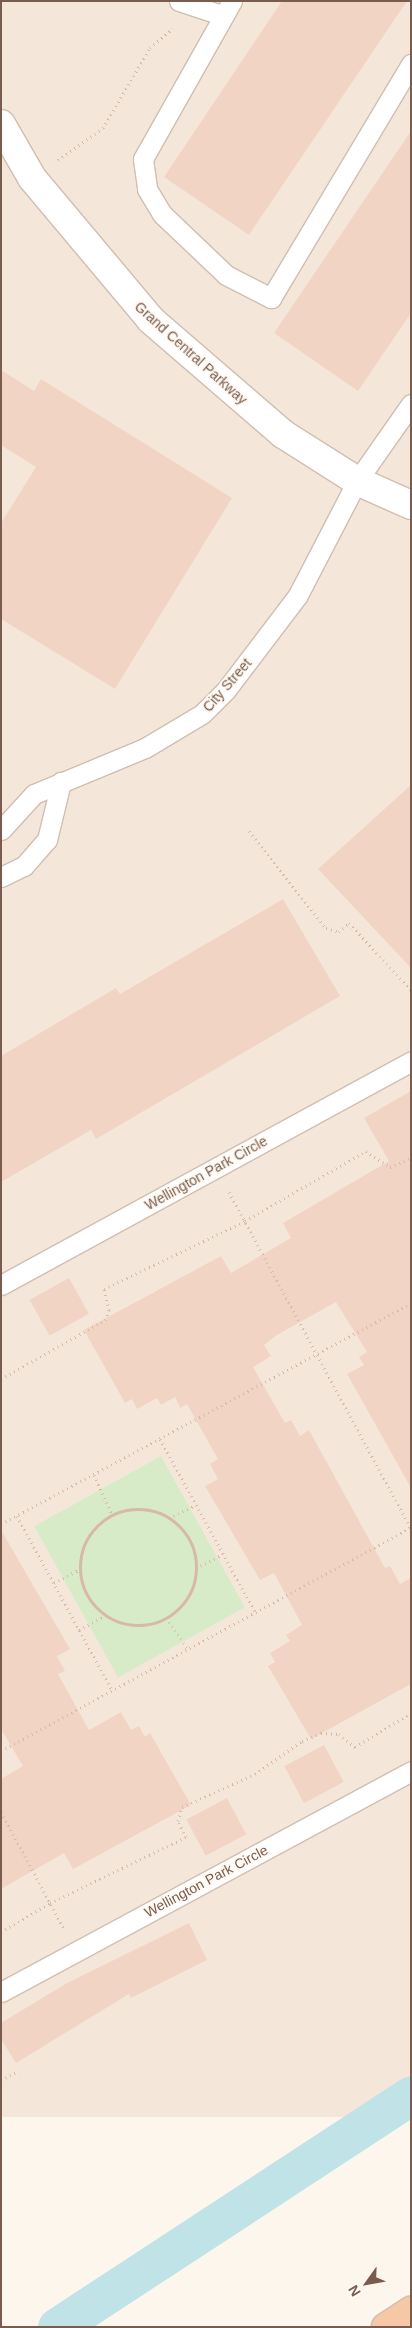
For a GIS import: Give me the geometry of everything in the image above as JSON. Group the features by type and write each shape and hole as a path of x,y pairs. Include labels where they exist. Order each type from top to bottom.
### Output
{"highway":[{"path":"386,2327 411,2311"}],"street":[{"name":"Grand Central Parkway","path":"1,124 32,178 151,320 283,434 357,481 411,505"}],"lane":[{"path":"179,1 228,9 143,159 147,189 162,214 226,275 271,298 411,64"},
{"name":"City Street","path":"1,830 34,794 145,748 202,714 226,690 298,594 357,481 411,404"},
{"path":"1,877 24,866 47,840 61,782"},
{"name":"Wellington Park Circle","path":"1,1285 411,1061"},
{"name":"Wellington Park Circle","path":"1,1992 411,1770"}],"path":[{"path":"85,142 103,128 150,48 177,25"},
{"path":"249,831 326,928 339,932 349,923 411,990"},
{"path":"1,1379 105,1320 109,1310 104,1289 245,1221 366,1150 390,1167 411,1158"},
{"path":"1,1751 411,1527 216,1168"},
{"path":"1,1524 411,1303"},
{"path":"160,1439 255,1612"},
{"path":"94,1475 112,1514"},
{"path":"169,1518 196,1505"},
{"path":"131,1509 151,1510 169,1518 184,1531 193,1548 196,1568 192,1588 182,1605 166,1618 150,1624 131,1624 106,1615 87,1594 80,1569 86,1540 97,1525 112,1514 131,1509"},
{"path":"17,1516 112,1690"},
{"path":"196,1568 223,1554"},
{"path":"54,1583 80,1569"},
{"path":"79,1630 106,1615"},
{"path":"166,1618 188,1649"},
{"path":"1,1932 50,1903 186,1837 178,1821 182,1807 255,1774 302,1741 321,1734 339,1734 355,1747 411,1713"},
{"path":"1,1812 77,1951"},
{"path":"1,2080 19,2071"}],"shaded area":[{"path":"1,1 411,1 411,2117 1,2117"}],"green space":[{"path":"161,1456 245,1607 118,1678 34,1526"}],"building":[{"path":"282,1 407,1 249,235 164,177"},
{"path":"411,131 411,313 358,391 274,333"},
{"path":"1,370 34,391 41,379 232,498 115,689 1,619 1,523 36,467 1,445"},
{"path":"411,785 411,968 318,869"},
{"path":"283,899 340,996 96,1139 91,1130 1,1182 1,1056 116,988 120,994"},
{"path":"411,1091 411,1488 347,1374 364,1365 359,1357 367,1352 336,1302 277,1335 264,1345 271,1356 253,1367 285,1423 291,1420 300,1436 309,1430 385,1568 390,1566 400,1584 411,1578 411,1684 311,1739 268,1666 275,1662 270,1653 290,1641 286,1635 302,1625 274,1573 260,1580 205,1486 218,1479 210,1464 218,1459 187,1404 180,1408 175,1397 161,1405 157,1398 137,1409 132,1399 125,1403 84,1330 221,1256 231,1273 291,1238 283,1223 389,1161 364,1118"},
{"path":"69,1278 89,1314 50,1336 30,1300"},
{"path":"1,1530 70,1649 57,1656 65,1671 58,1674 89,1730 121,1712 131,1730 139,1726 145,1737 150,1733 191,1805 73,1869 64,1853 1,1889 1,1779 23,1766 1,1729"},
{"path":"324,1745 344,1782 304,1803 284,1766"},
{"path":"227,1798 246,1834 206,1856 186,1820"},
{"path":"189,1923 207,1960 131,1998 129,1994 16,2063 1,2039 1,2023 67,1983"}],"waterway":[{"path":"57,2327 411,2095"}]}
